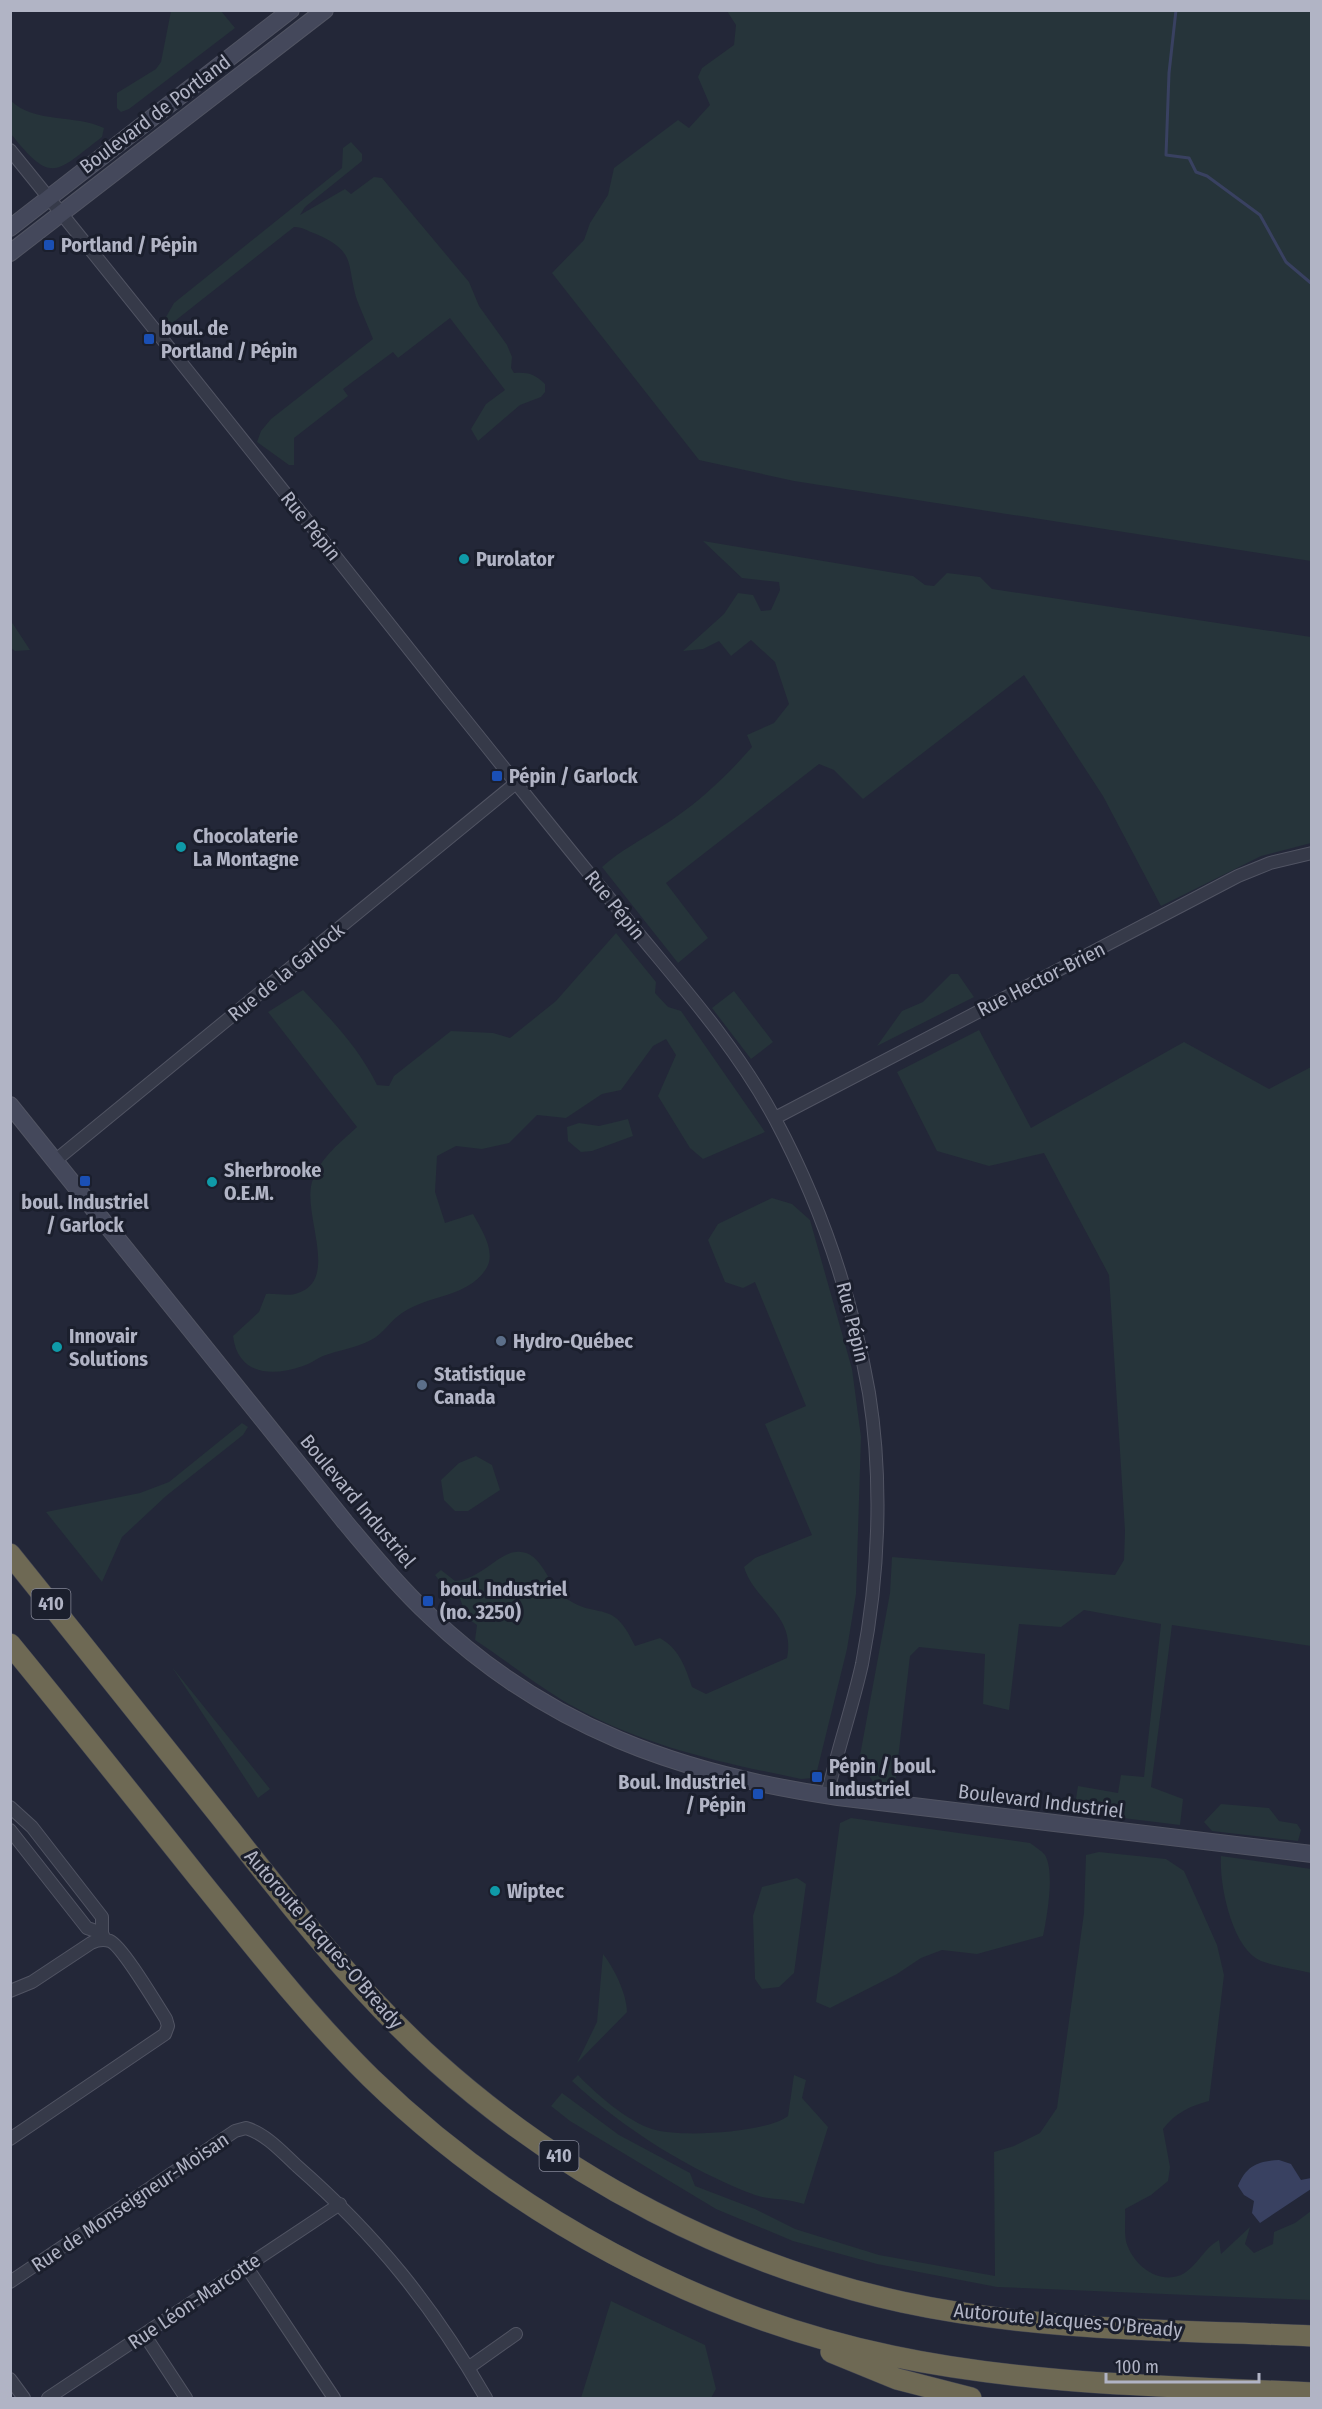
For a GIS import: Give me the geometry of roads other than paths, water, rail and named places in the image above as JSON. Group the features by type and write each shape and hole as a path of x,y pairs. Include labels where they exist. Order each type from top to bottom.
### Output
{"highway":[{"name":"Autoroute Jacques-O'Bready","path":"10,1554 293,1908 367,1994 412,2040 469,2090 521,2130 591,2177 672,2221 756,2257 837,2285 911,2304 1047,2322 1311,2336"},
{"path":"10,1644 283,1982 343,2050 393,2099 468,2161 559,2222 677,2284 769,2321 878,2372 971,2398"},
{"path":"769,2321 865,2350 967,2369 1092,2382 1311,2393"}],"street":[{"name":"Boulevard de Portland","path":"10,228 291,10"},
{"name":"Boulevard de Portland","path":"10,252 325,10"},
{"name":"Rue Pépin","path":"10,150 516,783 707,1017 748,1074 775,1118 813,1199 844,1282 868,1389 875,1450 876,1535 870,1612 858,1682 826,1796"},
{"name":"Rue de la Garlock","path":"56,1160 516,783"},
{"name":"Rue Hector-Brien","path":"775,1118 1238,876 1270,863 1311,853"},
{"name":"Boulevard Industriel","path":"10,1105 357,1535 416,1602 451,1635 500,1673 545,1702 635,1748 731,1778 826,1796 1311,1854"},
{"path":"10,1807 33,1827 102,1917 103,1936"},
{"path":"10,1830 87,1928 116,1945 166,2019 168,2026 165,2034 10,2139"},
{"path":"10,1991 32,1982 103,1936"},
{"name":"Rue de Monseigneur-Moisan","path":"10,2282 241,2129 255,2130 340,2204 398,2267 486,2398"},
{"name":"Rue Léon-Marcotte","path":"48,2398 340,2204"},
{"path":"246,2266 334,2398"},
{"path":"144,2334 186,2398"},
{"path":"468,2368 516,2334"},
{"path":"10,2379 24,2398"}],"water":[{"path":"1279,2160 1291,2164 1301,2180 1311,2178 1311,2189 1260,2223 1252,2213 1254,2201 1244,2195 1238,2186 1249,2169 1259,2163"}],"waterway":[{"path":"1176,10 1169,73 1166,155 1189,158 1196,172 1207,176 1260,215 1286,262 1312,284"}],"place":[{"name":"Portland / Pépin","path":"49,245"},
{"name":"boul. de Portland / Pépin","path":"149,339"},
{"name":"Purolator","path":"464,559"},
{"name":"Pépin / Garlock","path":"497,776"},
{"name":"Chocolaterie La Montagne","path":"181,847"},
{"name":"boul. Industriel / Garlock","path":"85,1181"},
{"name":"Sherbrooke O.E.M.","path":"212,1182"},
{"name":"Hydro-Québec","path":"501,1341"},
{"name":"Innovair Solutions","path":"57,1347"},
{"name":"Statistique Canada","path":"422,1385"},
{"name":"boul. Industriel (no. 3250)","path":"428,1601"},
{"name":"Pépin / boul. Industriel","path":"817,1777"},
{"name":"Boul. Industriel / Pépin","path":"758,1794"},
{"name":"Wiptec","path":"495,1891"}]}
